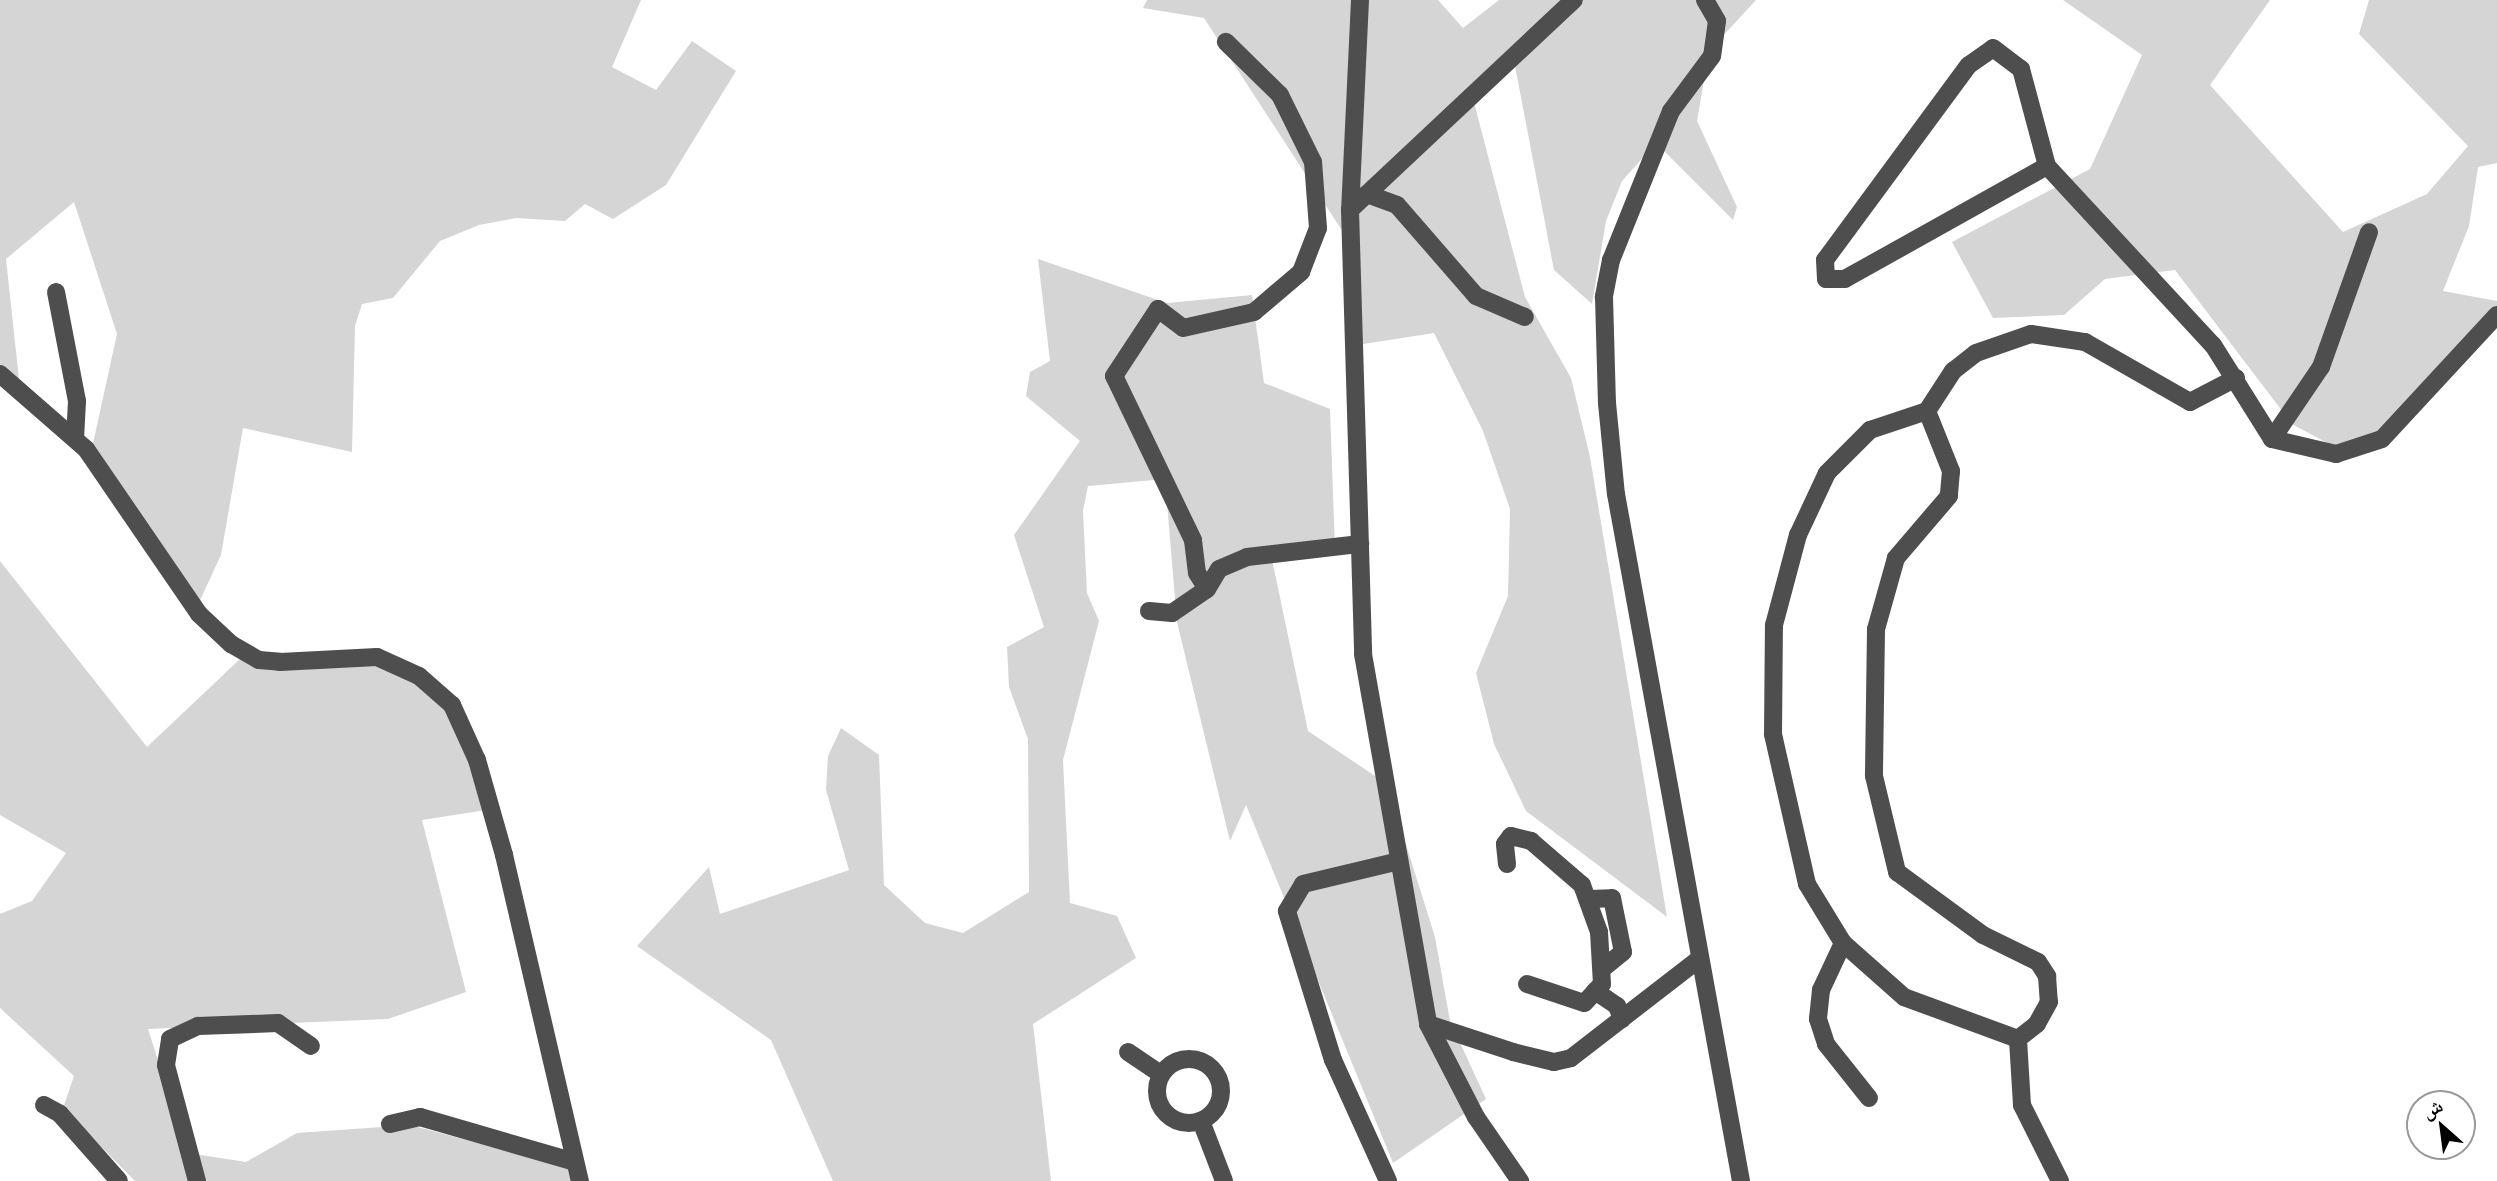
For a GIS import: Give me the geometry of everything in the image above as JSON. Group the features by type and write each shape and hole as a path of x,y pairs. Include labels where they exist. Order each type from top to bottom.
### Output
{"street":[{"path":"1360,0 1350,210 1363,654 1428,1024 1476,1117 1520,1181"},
{"path":"1350,210 1574,0"},
{"path":"1706,0 1717,21 1712,55 1671,111 1626,217 1604,297 1616,494 1741,1181"},
{"path":"1207,589 1197,573 1193,540 1114,376 1158,309 1183,328 1254,312 1301,272 1318,228 1313,162 1280,95 1226,42"},
{"path":"2047,166 1845,279 1832,282 1821,273 1981,51 2002,52 2021,69 2047,166 2236,378 2272,439 2336,454 2382,439 2497,315"},
{"path":"1367,194 1397,205 1476,296 1525,317"},
{"path":"2272,439 2321,367 2369,232"},
{"path":"56,292 77,401 75,437"},
{"path":"2018,1039 1924,1010 1843,943 1797,857 1769,693 1774,625 1798,535 1827,473 1870,430 1927,411 1953,371 1976,353 2031,334 2085,342 2190,402 2236,378"},
{"path":"0,374 75,437 199,614 230,644 259,660 280,662 377,657 419,676 452,705 477,760 504,855 580,1181"},
{"path":"1927,411 1951,471 1948,496 1896,558 1880,618 1874,776 1897,872 1983,935 2038,962 2047,976 2049,1002 2037,1024 2018,1039"},
{"path":"1149,611 1172,613 1207,589 1219,569 1247,557 1360,544"},
{"path":"1507,864 1505,844 1511,836 1531,841 1563,865 1588,899 1602,969 1595,991 1584,1003 1527,984"},
{"path":"1388,1181 1333,1060 1287,911 1303,884 1399,861"},
{"path":"1843,943 1821,990 1818,1019 1826,1044 1869,1098"},
{"path":"1428,1024 1554,1062 1571,1058 1699,960"},
{"path":"1595,991 1617,1006 1622,1019"},
{"path":"197,1181 166,1065 170,1039 198,1026 278,1023 311,1046"},
{"path":"2018,1039 2022,1105 2060,1181"},
{"path":"1128,1052 1161,1074"},
{"path":"1191,1058 1213,1070 1222,1095 1201,1121 1185,1123 1160,1105 1161,1074 1191,1058"},
{"path":"44,1105 60,1114 119,1181"},
{"path":"390,1125 420,1117 575,1162"},
{"path":"1201,1121 1224,1181"}],"shaded area":[{"path":"0,0 641,0 612,67 656,90 692,41 736,71 666,185 613,219 585,204 565,221 516,218 479,225 440,241 393,298 362,304 355,326 352,452 243,428 221,555 196,609 92,448 117,334 74,202 6,259 19,379 0,376"},
{"path":"1147,0 1438,0 1463,28 1499,0 1756,0 1709,51 1697,121 1737,207 1733,220 1656,143 1622,181 1606,221 1592,304 1554,270 1515,66 1472,95 1525,297 1571,378 1590,457 1667,917 1526,811 1494,744 1476,673 1508,596 1510,509 1483,431 1434,333 1357,345 1343,232 1204,18 1143,8"},
{"path":"2063,0 2270,0 2210,85 2343,232 2427,194 2468,146 2359,34 2369,0 2497,0 2497,163 2478,167 2469,226 2443,291 2497,301 2497,322 2401,423 2340,450 2292,424 2175,270 2105,279 2064,315 1993,318 1952,242 2090,169 2142,55"},
{"path":"1038,259 1167,303 1252,295 1264,383 1330,409 1335,549 1269,545 1308,731 1387,784 1435,937 1450,1021 1486,1099 1393,1163 1246,805 1230,841 1177,622 1165,479 1088,486 1083,511 1087,593 1099,621 1063,760 1070,903 1117,916 1136,958 1033,1024 1051,1181 833,1181 771,1040 637,946 709,867 720,914 849,870 826,790 828,756 841,728 879,755 884,885 925,923 963,933 1029,892 1028,739 1009,687 1007,647 1044,627 1014,535 1080,441 1026,396 1030,372 1050,361"},
{"path":"0,561 147,747 240,659 369,656 451,704 486,810 422,820 466,992 388,1019 148,1029 188,1153 246,1162 297,1133 410,1125 567,1167 571,1181 135,1181 63,1108 74,1076 0,1008 0,914 32,901 66,853 0,815"}]}
